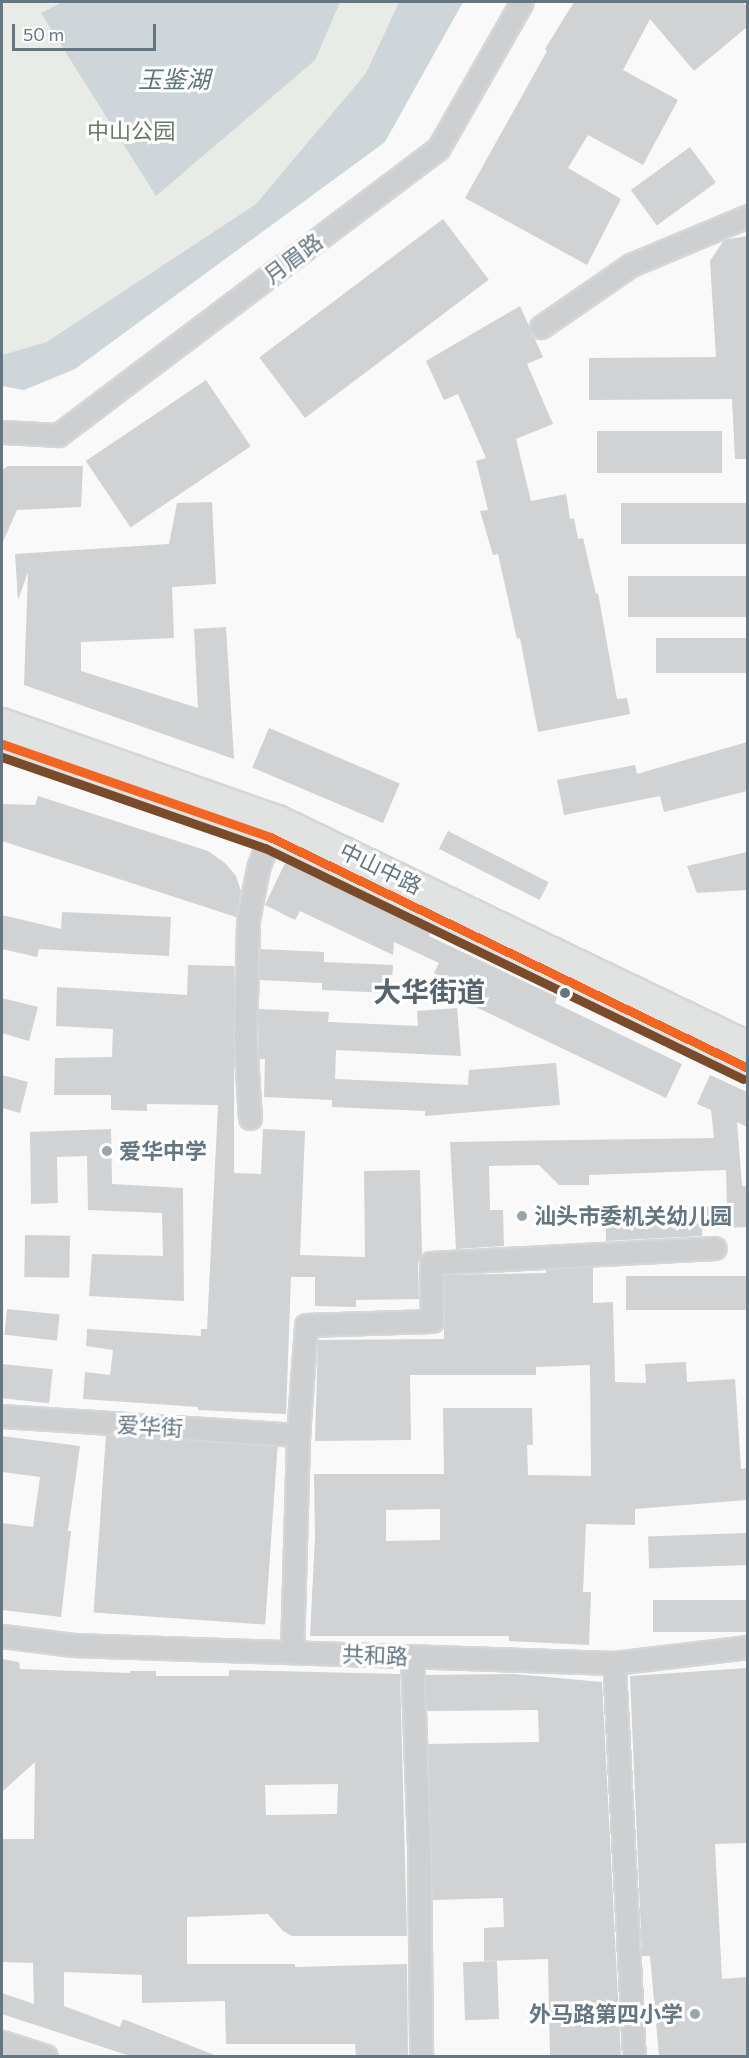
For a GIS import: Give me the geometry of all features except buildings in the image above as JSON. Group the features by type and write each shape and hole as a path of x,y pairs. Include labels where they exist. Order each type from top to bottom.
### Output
{"main road":[{"name":"中山中路","path":"2,722 278,819 747,1045"},
{"name":"中山中路","path":"2,744 270,837 747,1068"}],"street":[{"name":"月眉路","path":"2,432 58,435 438,149 522,2"},
{"path":"541,327 631,265 747,216"},
{"path":"250,1118 245,1038 248,920 258,868 270,837"},
{"path":"292,1652 298,1435 306,1325 432,1321 431,1263 716,1248"},
{"name":"爱华街","path":"2,1416 298,1435"},
{"name":"共和路","path":"2,1636 73,1645 614,1663 747,1647"},
{"path":"412,1656 419,1848 421,2056"},
{"path":"614,1663 634,2056"},
{"path":"2,2042 46,2056"}],"green space":[{"name":"中山公园","path":"2,2 399,2 366,73 256,204 45,342 2,355"}],"water":[{"name":"玉鉴湖","path":"63,2 340,2 315,60 156,196 41,13"},
{"path":"399,2 463,2 385,142 75,369 24,390 2,386 2,355 46,342 256,204 366,73"}],"transit line":[{"path":"2,744 270,837 748,1068"},
{"path":"2,757 265,848 743,1079"}],"place":[{"name":"爱华中学","path":"107,1151"},
{"name":"汕头市委机关幼儿园","path":"522,1216"},
{"name":"外马路第四小学","path":"695,2014"}],"district":[{"name":"大华街道","path":"429,991"}]}
